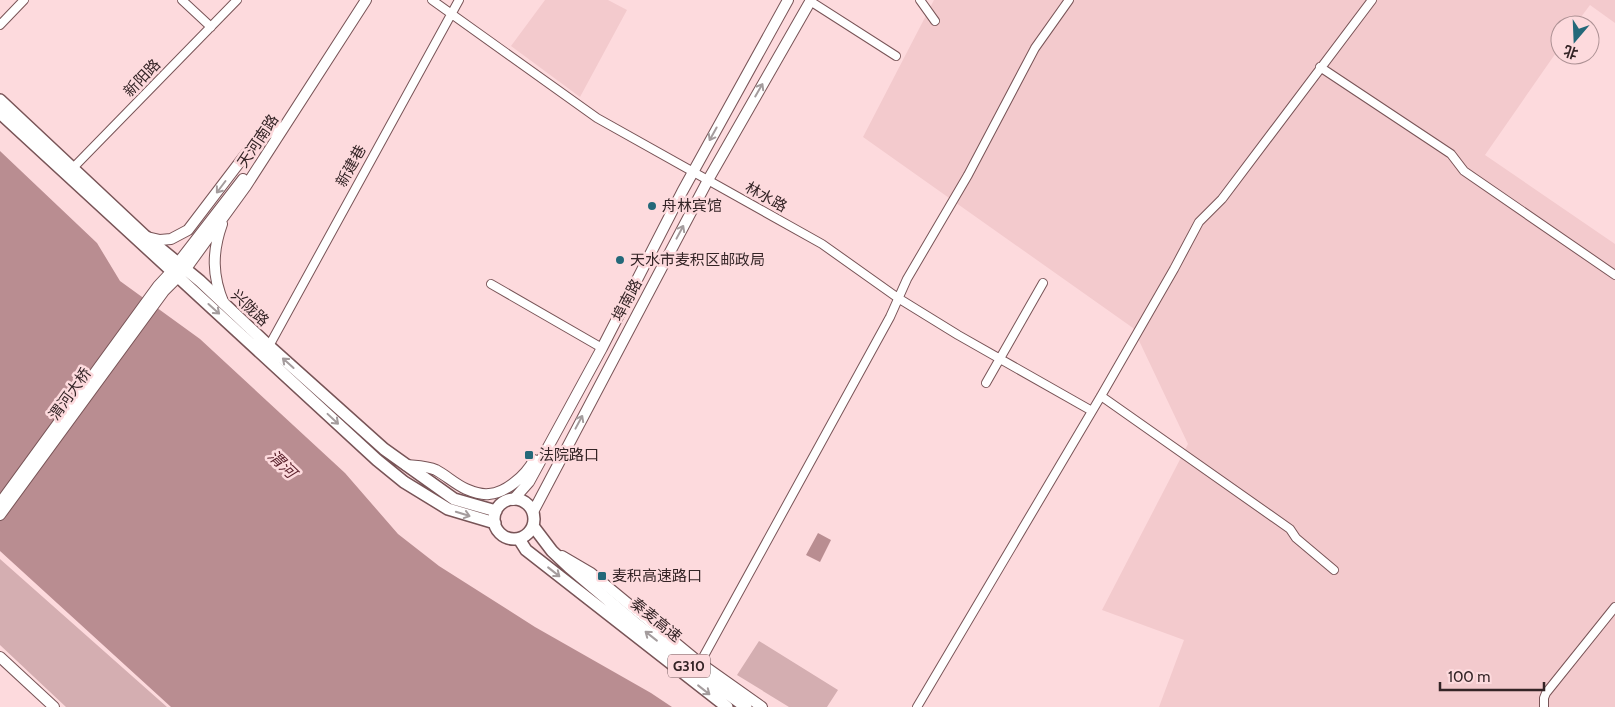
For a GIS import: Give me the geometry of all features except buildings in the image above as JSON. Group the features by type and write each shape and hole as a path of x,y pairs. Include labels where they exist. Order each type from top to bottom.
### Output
{"highway":[{"name":"兴陇路","path":"0,100 69,172 178,270 377,460 404,482 448,509 496,517"},
{"name":"兴陇路","path":"0,113 145,236 178,270 200,281 384,449 454,499 496,517"},
{"path":"512,500 525,502 533,512 533,526 525,536 513,539 501,534 496,517 503,503 512,500"},
{"name":"秦麦高速","path":"533,526 552,551 629,625 727,707"},
{"name":"秦麦高速","path":"519,538 526,550 746,707"}],"main road":[{"name":"天河南路","path":"178,270 278,127 358,0"},
{"name":"天河南路","path":"161,288 225,215 283,131 366,0"},
{"name":"埠南路","path":"512,500 530,482 602,348 692,172 788,0"},
{"name":"埠南路","path":"533,512 708,180 810,0"},
{"path":"145,236 155,240 166,240 180,236 188,230 255,142 278,127"},
{"path":"225,215 217,239 214,258 216,283 225,305"},
{"name":"渭河大桥","path":"0,502 161,288"},
{"name":"渭河大桥","path":"0,515 161,288"},
{"path":"404,465 436,470 464,488 476,493 490,494 508,487 522,476 530,468 546,440 561,424"},
{"path":"536,470 542,476 551,476"},
{"path":"552,551 591,573 700,662 762,707"},
{"path":"2,662 54,707"}],"street":[{"path":"0,25 24,0"},
{"path":"182,0 211,27"},
{"name":"新阳路","path":"69,172 237,0"},
{"name":"林水路","path":"432,0 597,118 822,244 898,298 958,335 1092,410"},
{"name":"新建巷","path":"269,346 459,0"},
{"path":"810,0 896,56"},
{"path":"920,0 935,21"},
{"path":"700,662 890,317 906,279 968,174 1035,48 1069,0"},
{"path":"917,707 1101,396 1174,270 1199,222 1222,198 1372,0"},
{"path":"1320,67 1451,154 1464,171 1615,275"},
{"path":"986,383 1043,283"},
{"path":"491,284 602,348"},
{"path":"1101,396 1290,529 1296,538 1334,570"},
{"path":"1544,707 1546,693 1615,607"}],"shaded area":[{"path":"545,0 608,0 627,10 580,97 511,46"},
{"path":"934,0 1615,0 1615,23 1590,5 1582,15 1550,15 1550,61 1485,155 1615,244 1615,707 1159,707 1184,640 1102,610 1188,444 1133,328 863,137"},
{"path":"0,559 167,707 66,707 0,645"},
{"path":"759,641 838,690 827,707 789,707 737,675"}],"water":[{"name":"渭河","path":"0,151 97,243 120,281 200,339 345,473 398,534 439,566 535,627 651,693 672,707 171,707 0,551"},
{"path":"818,533 831,540 820,562 806,555"}],"place":[{"name":"舟林宾馆","path":"652,206"},
{"name":"天水市麦积区邮政局","path":"620,260"},
{"name":"法院路口","path":"529,455"},
{"name":"麦积高速路口","path":"602,576"}]}
